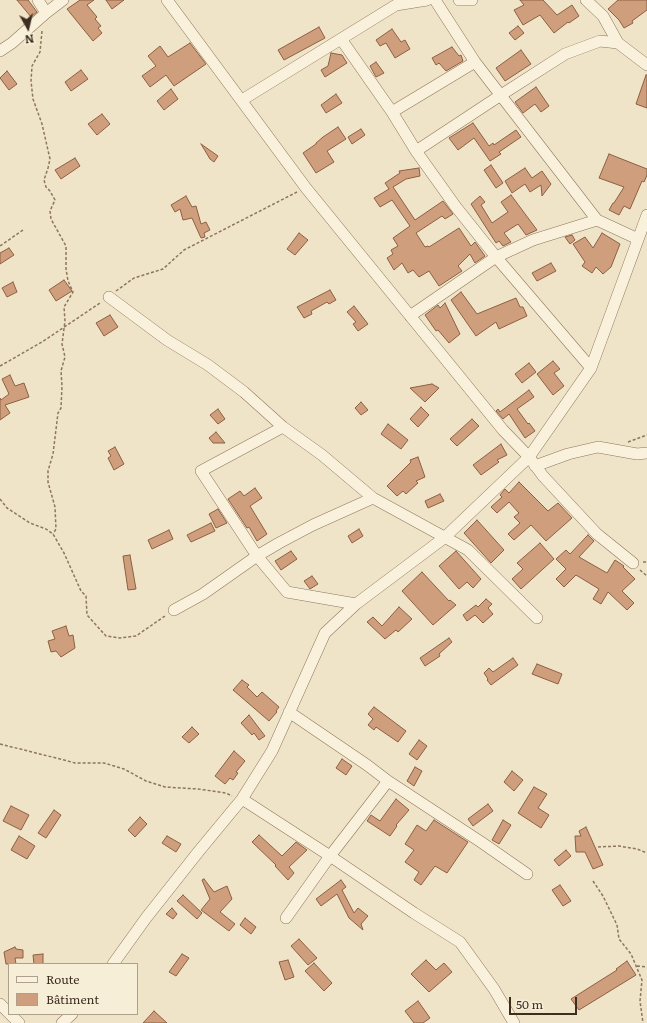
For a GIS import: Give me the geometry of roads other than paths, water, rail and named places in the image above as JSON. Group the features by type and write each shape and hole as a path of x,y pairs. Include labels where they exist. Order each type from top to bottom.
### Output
{"street":[{"path":"38,0 46,13"},
{"path":"0,51 12,43 63,0"},
{"path":"167,0 306,188 504,430 597,534 633,563"},
{"path":"242,100 396,5 427,0"},
{"path":"435,0 475,62 597,220"},
{"path":"460,0 472,0"},
{"path":"586,0 603,16 618,43 647,65"},
{"path":"341,39 392,112 416,151 456,207 496,257 591,368"},
{"path":"416,151 565,54 600,41 618,43"},
{"path":"392,112 475,62"},
{"path":"115,963 146,918 242,800 272,751 325,633 356,604 444,538 532,462 591,368 643,233 647,215"},
{"path":"410,316 496,257 533,240 597,220 643,233"},
{"path":"108,297 167,340 208,365 244,392 283,427 322,455 373,498 468,550 537,618"},
{"path":"283,427 201,471 257,556 287,592 356,604"},
{"path":"532,462 598,447 637,454 647,453"},
{"path":"174,610 203,594 257,556 313,525 373,498"},
{"path":"289,712 388,781 527,874"},
{"path":"286,918 330,856 388,781"},
{"path":"242,800 460,942 494,989 514,1023"},
{"path":"0,1004 8,1011"},
{"path":"12,1015 19,1023"},
{"path":"62,1023 71,1015"}]}
